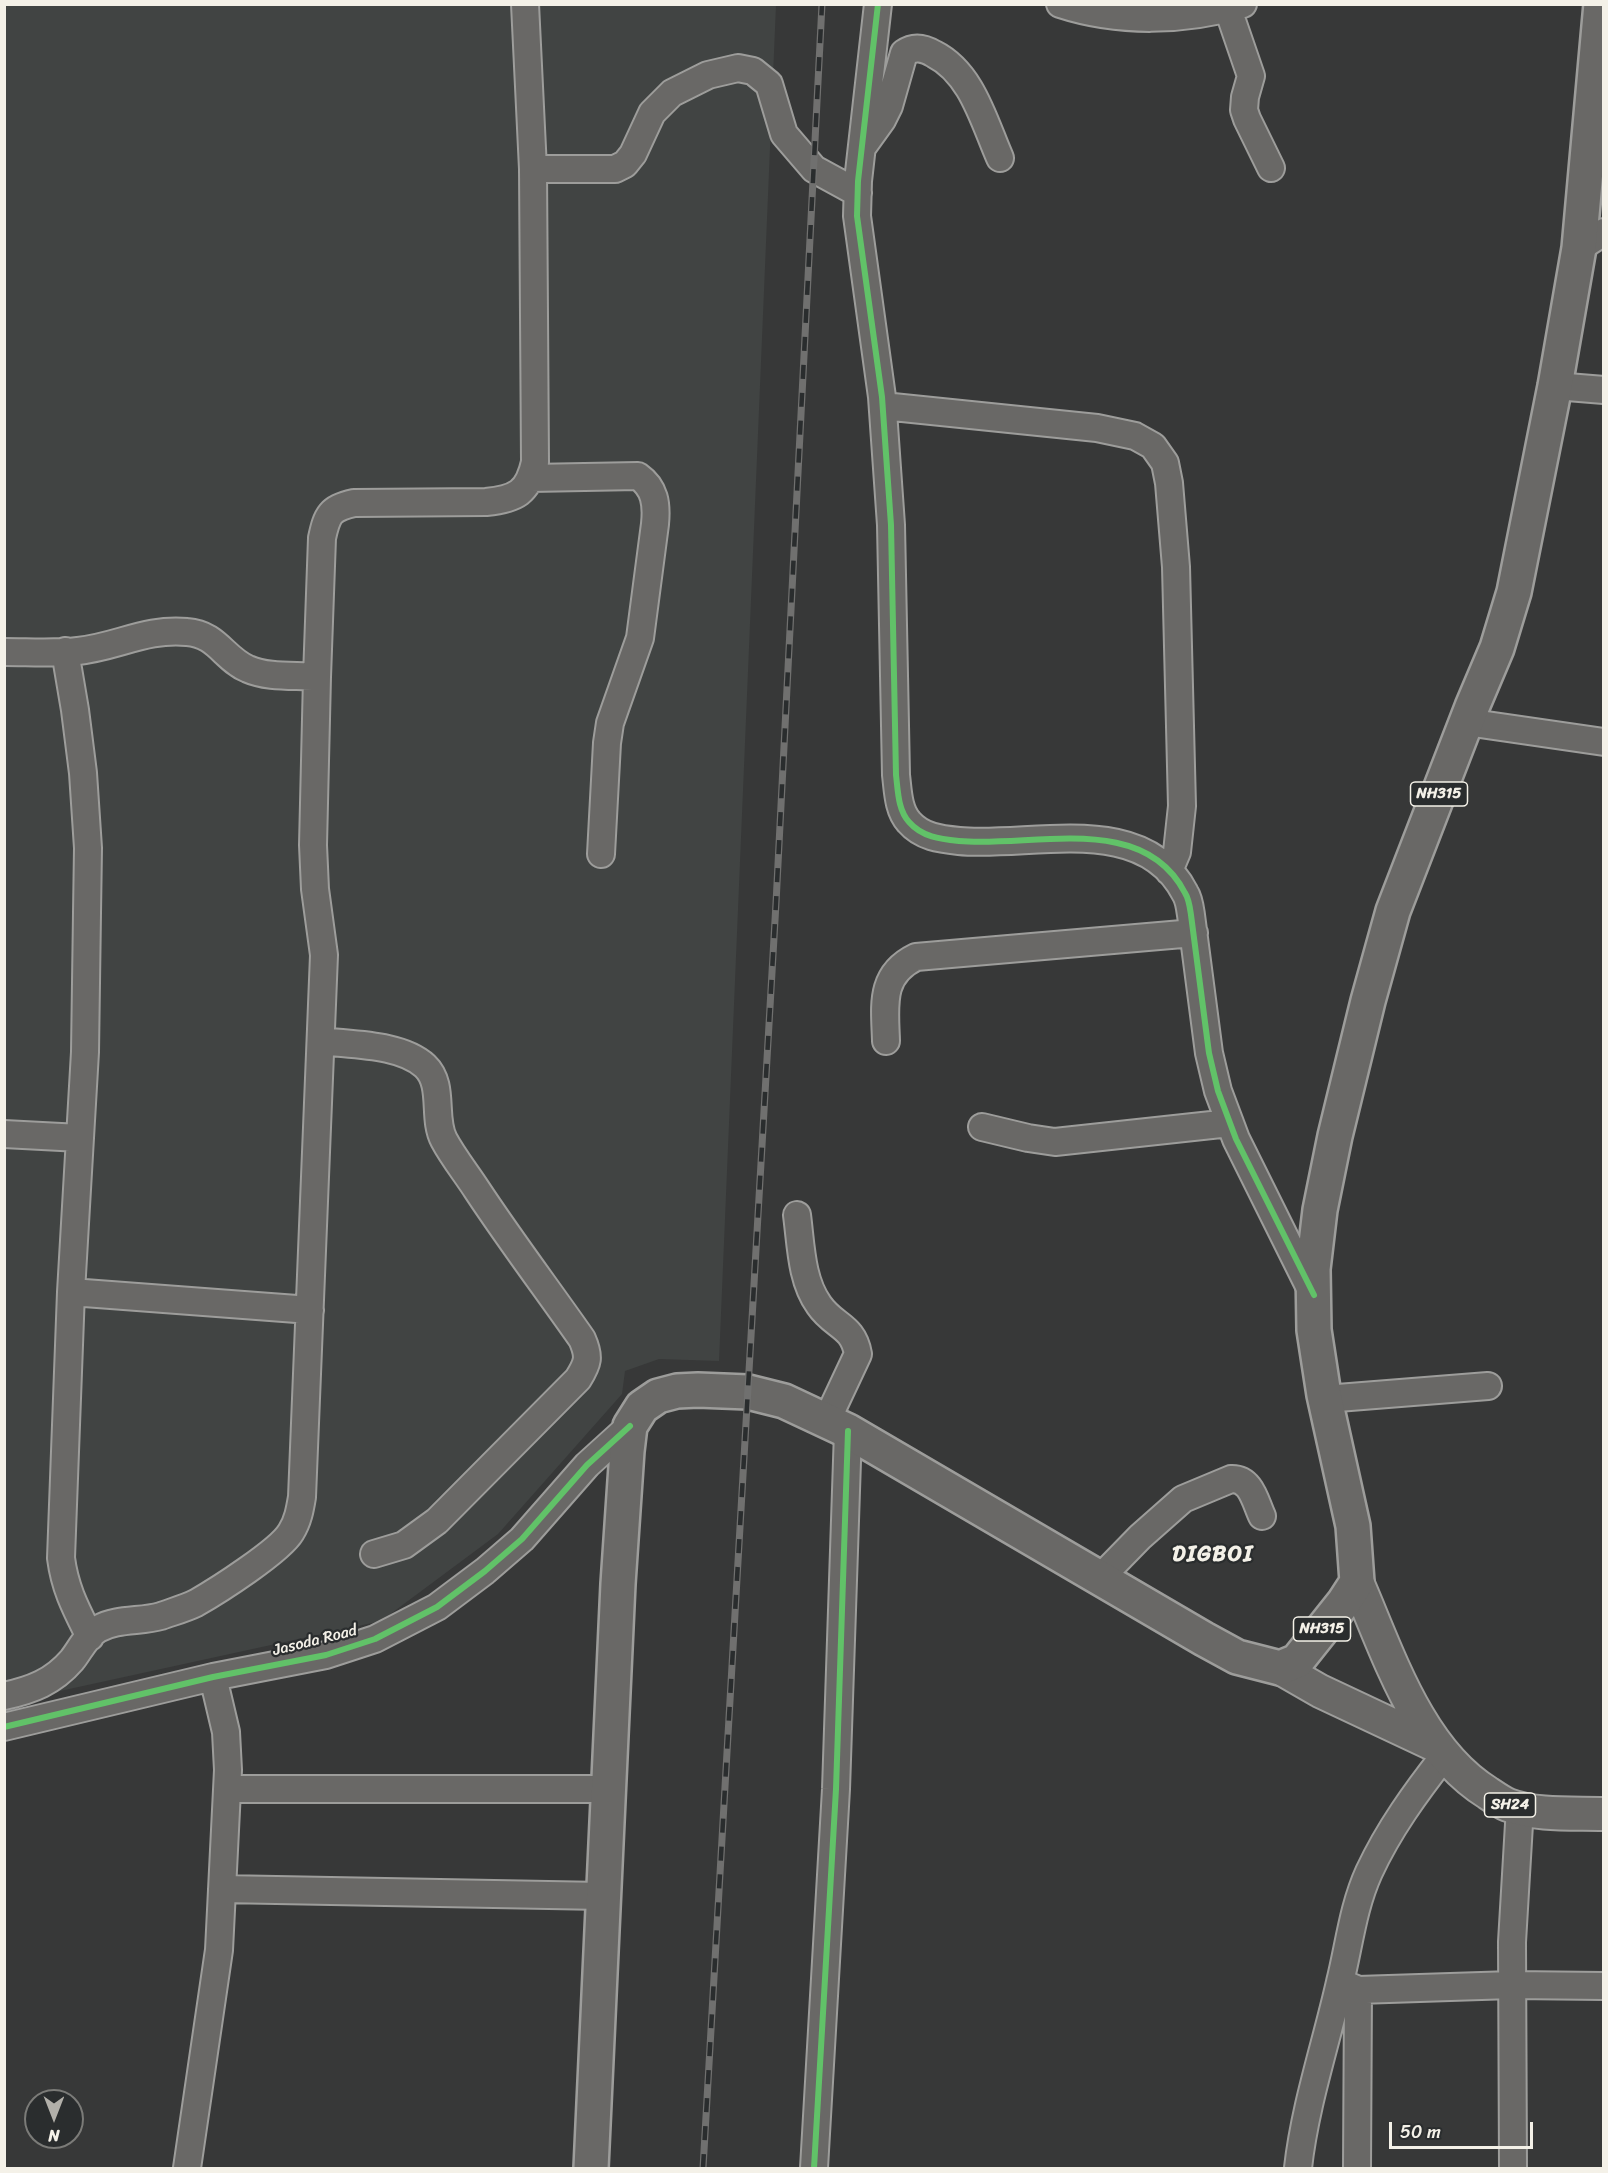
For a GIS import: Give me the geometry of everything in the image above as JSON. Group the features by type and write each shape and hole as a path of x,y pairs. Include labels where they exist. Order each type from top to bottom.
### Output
{"highway":[{"name":"NH315","path":"1280,1668 1297,1661 1357,1582 1353,1526 1325,1399 1314,1330 1313,1269 1320,1210 1335,1136 1393,911 1497,648 1514,592 1555,386 1591,240 1601,4"},
{"path":"591,2169 618,1584 630,1426 642,1407 658,1396 677,1391 698,1390 748,1392 784,1401 838,1426 1237,1657 1280,1668"}],"main road":[{"name":"SH24","path":"1357,1582 1401,1683 1441,1750 1480,1788 1507,1805 1536,1811 1604,1814"},
{"name":"SH24","path":"1280,1668 1320,1691 1441,1750"}],"street":[{"path":"4,1696 43,1685 59,1673 98,1629 118,1622 159,1616 195,1604 275,1550 291,1533 298,1516 302,1497 324,955 315,889 313,845 322,538 325,522 332,511 341,506 354,503 504,500 520,494 531,478 535,462 533,169 525,4"},
{"path":"878,4 862,147 857,216 883,406 891,525 896,775 899,803 908,821 922,834 970,842 1088,839 1122,844 1148,853 1169,871 1186,894 1194,933 1209,1053 1218,1091 1230,1123 1314,1295"},
{"path":"1060,4 1108,16 1143,18 1187,10 1235,7 1251,76 1244,103 1247,119 1271,168"},
{"path":"862,147 882,120 889,106 904,54 911,49 918,48 944,58 957,69 968,86 1000,158"},
{"path":"533,169 615,169 625,164 633,154 652,113 672,93 708,75 738,68 753,71 770,84 783,134 814,169 858,193"},
{"path":"1555,386 1604,390"},
{"path":"883,406 1097,428 1135,436 1153,446 1165,463 1169,483 1176,567 1182,806 1177,852 1169,871"},
{"path":"531,478 638,476 648,483 655,502 655,524 640,638 610,723 602,854"},
{"path":"4,652 78,651 104,646 131,637 163,632 188,632 203,634 245,668 256,673 317,677"},
{"path":"64,651 83,773 88,848 85,1052 71,1292 61,1558 63,1580 69,1597 90,1636"},
{"path":"1466,722 1604,742"},
{"path":"886,1041 885,999 889,985 896,970 916,957 1194,933"},
{"path":"321,1041 398,1051 428,1068 438,1099 438,1121 442,1138 582,1339 588,1352 585,1367 578,1379 437,1521 404,1545 374,1554"},
{"path":"982,1127 1055,1142 1230,1123"},
{"path":"4,1134 80,1138"},
{"path":"797,1215 804,1268 810,1287 818,1305 829,1317 852,1334 858,1354 838,1426 836,1789 814,2169"},
{"path":"71,1292 310,1310"},
{"path":"1325,1399 1488,1386"},
{"name":"Jasoda Road","path":"4,1727 213,1677 326,1655 375,1639 437,1607 485,1571 522,1539 587,1465 630,1426"},
{"path":"1100,1578 1140,1537 1183,1499 1222,1483 1238,1479 1245,1482 1262,1516"},
{"path":"187,2169 219,1950 227,1789 226,1732 213,1677"},
{"path":"1357,2169 1349,1986 1355,1912 1367,1876 1383,1843 1441,1750"},
{"path":"227,1789 608,1790"},
{"path":"1513,2169 1512,1942 1520,1807"},
{"path":"222,1890 603,1896"},
{"path":"1349,1986 1604,1986"},
{"path":"1298,2169 1310,2101 1349,1986"}],"shaded area":[{"path":"4,5 776,5 719,1361 659,1359 625,1371 622,1394 498,1534 381,1621 5,1703"}],"railway":[{"path":"703,2168 776,903 822,4"}],"cycle path":[{"path":"878,4 858,181 857,216 882,397 891,525 896,775 901,806 905,817 914,827 938,838 988,842 1052,839 1114,842 1142,851 1166,868 1185,893 1189,904 1209,1053 1218,1091 1236,1139 1314,1295"},
{"path":"4,1727 213,1677 326,1655 375,1639 437,1607 485,1571 522,1539 587,1465 630,1426"},
{"path":"814,2168 836,1789 848,1431"}],"district":[{"name":"DIGBOI","path":"1213,1555"}]}
